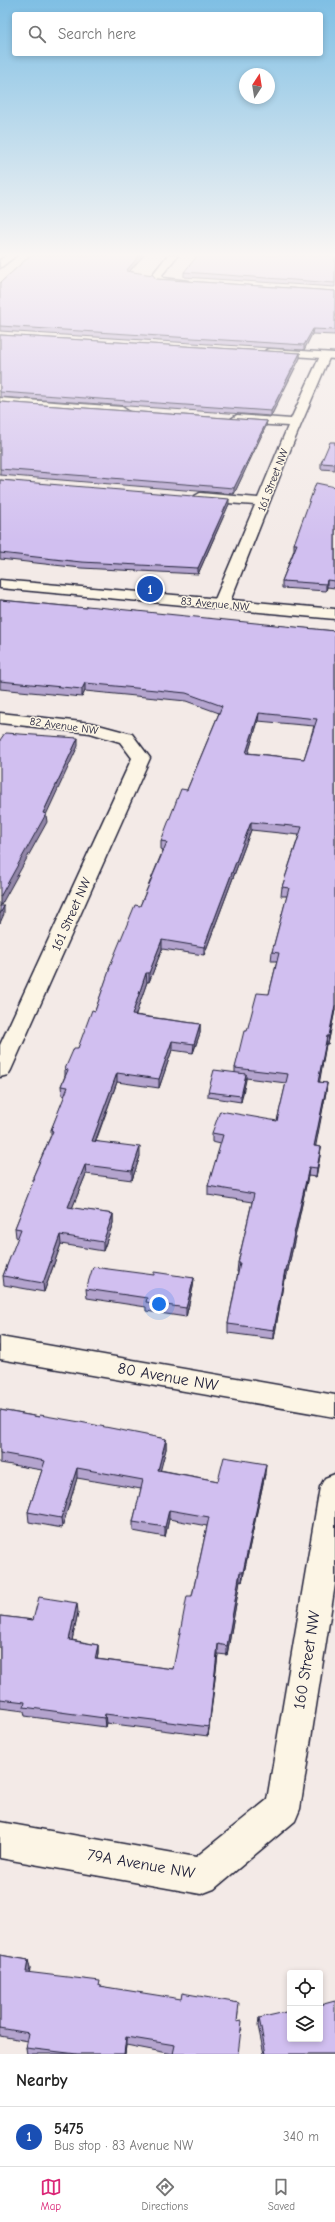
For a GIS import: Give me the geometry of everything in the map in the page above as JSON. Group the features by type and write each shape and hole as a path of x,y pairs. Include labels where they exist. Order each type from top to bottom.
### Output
{"street":[{"path":"262,352 332,356"},
{"name":"161 Street NW","path":"221,604 264,502 294,423 332,356"},
{"path":"0,402 135,412"},
{"path":"223,418 294,423"},
{"path":"187,496 264,502"},
{"name":"83 Avenue NW","path":"0,584 335,614"},
{"name":"82 Avenue NW","path":"0,718 91,728 126,738 141,758"},
{"name":"161 Street NW","path":"0,1070 141,758"},
{"name":"80 Avenue NW","path":"0,1348 335,1406"},
{"name":"160 Street NW","path":"283,1809 335,1487"},
{"name":"79A Avenue NW","path":"0,1840 201,1876 283,1809"}],"building":[{"path":"0,351 264,351 300,353 271,411 0,392"},
{"path":"0,402 267,421 234,488 0,469"},
{"path":"330,442 335,442 335,464 321,463"},
{"path":"0,480 229,499 198,568 81,562 0,553"},
{"path":"316,483 335,487 335,581 327,580 326,584 282,581 297,544 294,544"},
{"path":"0,600 86,608 87,606 335,631 335,1005 318,1082 327,1083 314,1146 321,1147 317,1168 309,1167 285,1270 274,1330 228,1324 240,1263 238,1263 254,1194 208,1186 223,1135 212,1133 220,1111 277,1121 288,1074 235,1068 244,1031 247,1031 257,993 269,994 279,953 272,952 289,888 282,887 302,827 251,822 204,947 162,940 149,973 146,973 132,1015 200,1024 194,1044 172,1041 159,1079 117,1073 92,1141 140,1147 132,1171 85,1165 68,1207 113,1214 103,1242 60,1235 43,1283 3,1276 21,1229 15,1228 35,1177 33,1177 53,1131 51,1130 68,1087 61,1086 68,1070 65,1069 74,1048 78,1048 92,1010 95,1011 109,968 135,905 140,906 167,842 161,841 181,789 187,790 222,706 186,693 85,683 82,689 0,681","holes":["259,713 317,719 304,759 246,753"]},
{"path":"5,733 78,738 43,813 46,814 0,897 0,740"},
{"path":"0,906 4,906 0,914"},
{"path":"214,1070 246,1074 241,1096 208,1092"},
{"path":"93,1267 154,1275 154,1272 194,1278 186,1308 146,1302 147,1298 86,1289"},
{"path":"0,1410 39,1417 40,1415 166,1439 158,1470 218,1481 224,1457 266,1464 243,1572 240,1572 227,1646 218,1644 209,1727 105,1714 104,1718 24,1707 25,1702 0,1699 0,1616 33,1620 39,1597 77,1603 69,1640 98,1645 95,1659 173,1669 187,1596 192,1596 209,1517 169,1510 165,1527 133,1522 143,1480 77,1468 61,1518 28,1512 45,1461 0,1453"},
{"path":"0,1955 28,1960 26,1972 100,1981 99,1986 181,1999 182,1993 239,2003 237,2022 242,2021 238,2054 173,2054 175,2045 126,2037 124,2054 77,2054 26,2048 29,2033 0,2028"},
{"path":"335,2001 335,2054 266,2054 259,2018 287,2012 287,2042 323,2042 323,2004"}],"place":[{"name":"5475","path":"150,589"}]}
